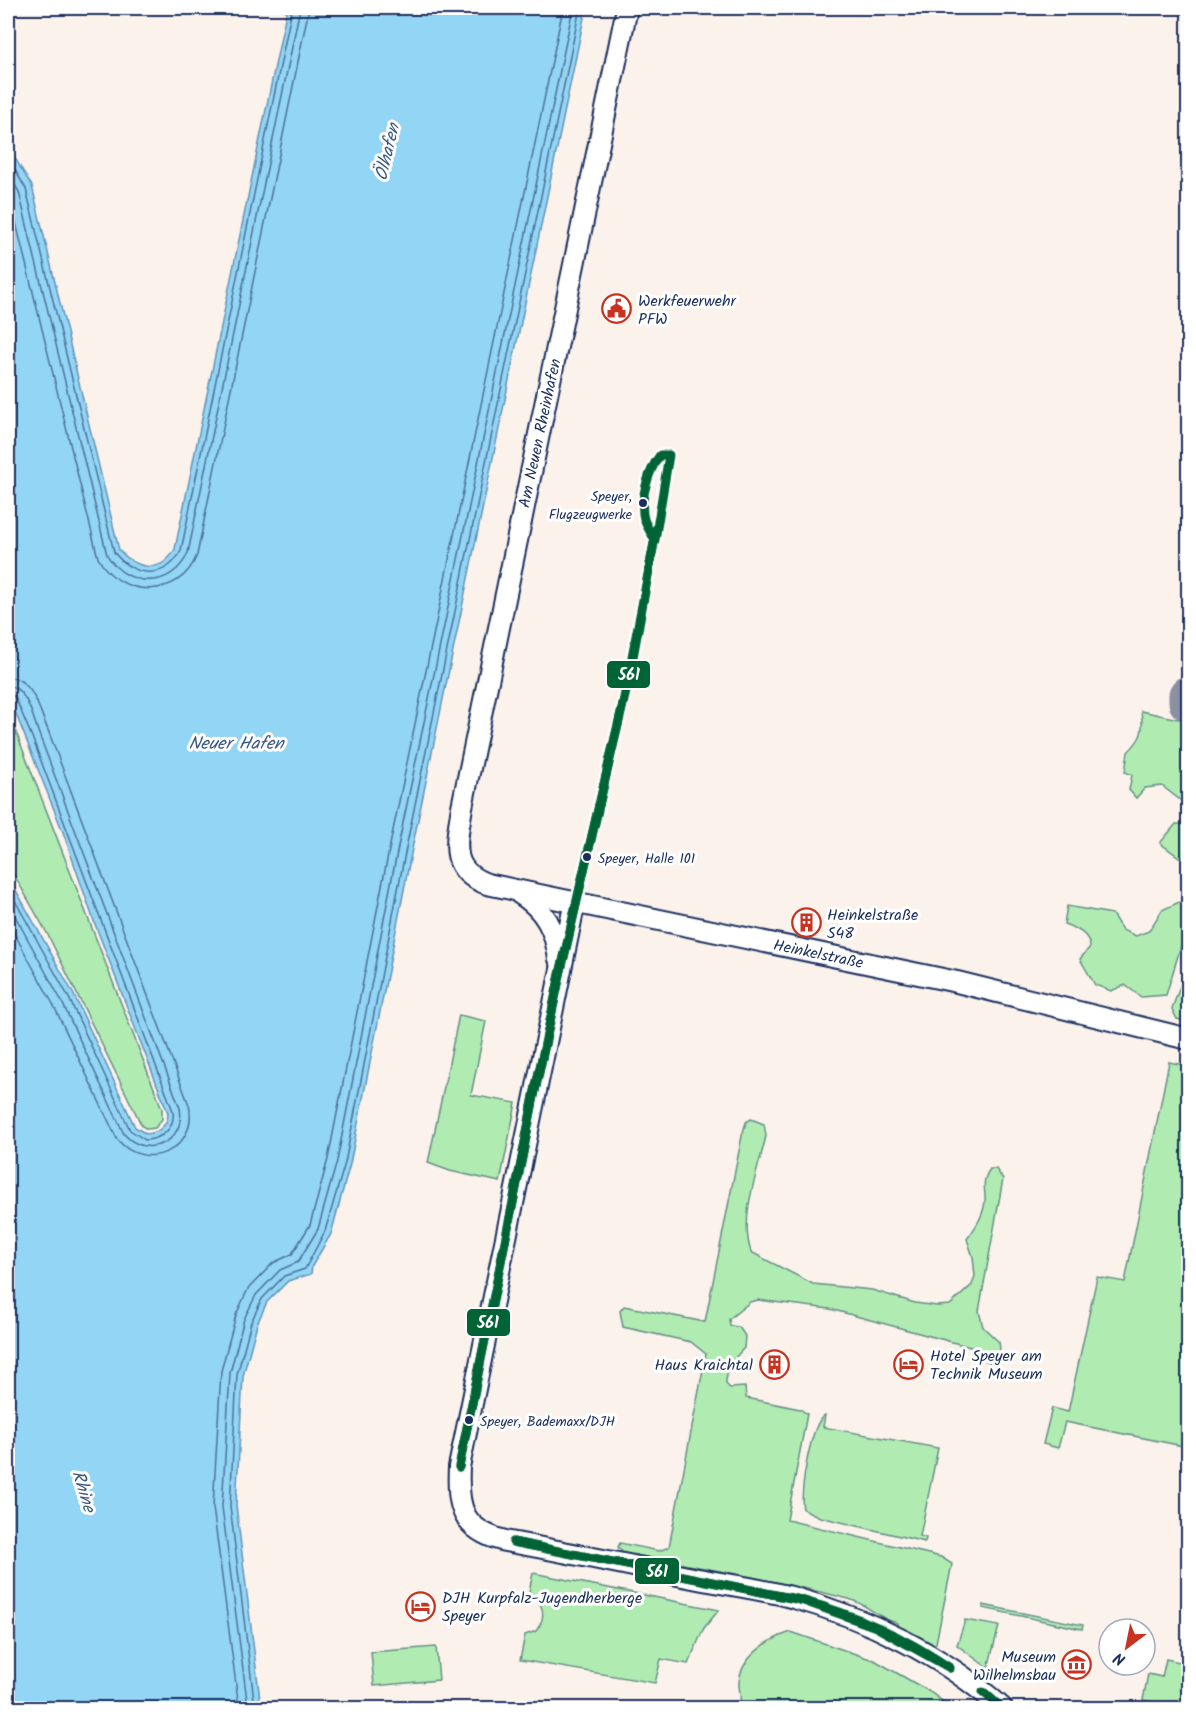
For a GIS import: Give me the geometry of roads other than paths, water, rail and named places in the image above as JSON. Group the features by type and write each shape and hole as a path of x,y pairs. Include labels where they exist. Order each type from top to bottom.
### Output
{"street":[{"name":"Am Neuen Rheinhafen","path":"459,859 456,843 462,807 627,8"},
{"name":"Heinkelstraße","path":"459,859 468,874 478,881 992,989 1188,1039"},
{"path":"513,889 535,905 550,924 556,939 561,968"},
{"path":"575,901 459,1467 458,1491 462,1509 470,1523 491,1537 505,1541 788,1596 842,1612 890,1633 976,1686 1002,1708"}],"water":[{"name":"Neuer Hafen","path":"287,8 586,8 412,849 350,1164 331,1234 312,1266 311,1274 288,1281 267,1302 257,1324 243,1376 236,1505 261,1708 8,1708 8,876 73,993 135,1127 146,1134 154,1132 162,1128 168,1118 168,1113 95,924 63,832 8,694 8,147 32,186 119,550 133,562 156,566 163,563 175,549"}],"place":[{"name":"Werkfeuerwehr PFW","path":"617,309"},
{"name":"Speyer, Flugzeugwerke","path":"643,503"},
{"name":"Speyer, Halle 101","path":"587,857"},
{"name":"Heinkelstraße S48","path":"806,923"},
{"name":"Haus Kraichtal","path":"774,1364"},
{"name":"Hotel Speyer am Technik Museum","path":"909,1364"},
{"name":"Speyer, Bademaxx/DJH","path":"469,1420"},
{"name":"DJH Kurpfalz-Jugendherberge Speyer","path":"421,1606"},
{"name":"Museum Wilhelmsbau","path":"1077,1665"}],"water label":[{"name":"Ölhafen","path":"387,152"},
{"name":"Rhine","path":"84,1491"}]}
